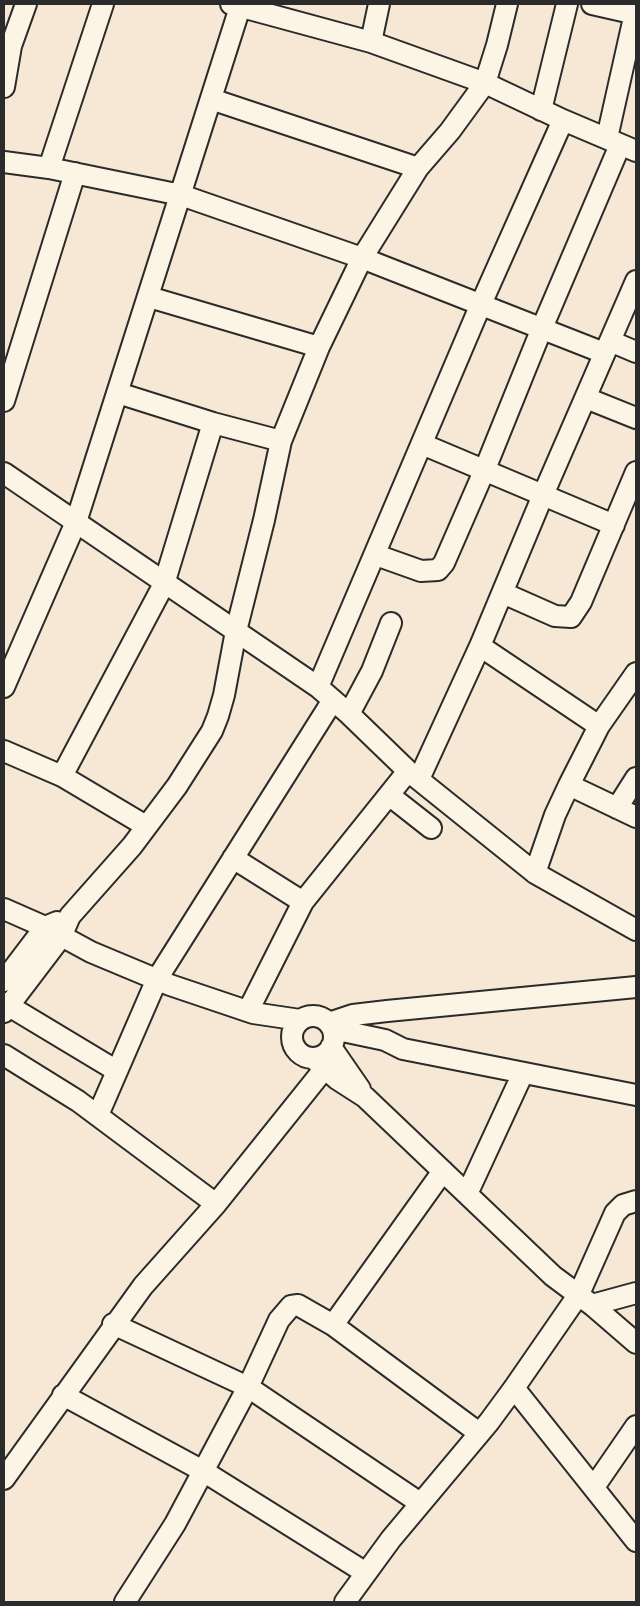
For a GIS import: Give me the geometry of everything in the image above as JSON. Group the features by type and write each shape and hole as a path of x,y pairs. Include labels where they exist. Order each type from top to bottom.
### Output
{"street":[{"path":"4,87 8,45 26,4"},
{"path":"50,168 103,4"},
{"path":"4,687 76,522 181,195 238,4 371,42 485,83 621,145"},
{"path":"371,42 379,4"},
{"path":"4,981 70,916 146,826 177,786 212,731 218,716 231,663 236,630 282,441 319,347 362,258 418,168 450,131 485,83 497,45 506,4"},
{"path":"541,110 567,4"},
{"path":"376,554 421,571 438,570 446,557 621,145 636,13 592,4"},
{"path":"210,100 418,168"},
{"path":"318,687 481,304 563,120"},
{"path":"4,162 50,168 181,195 362,258 542,328 607,347 636,352"},
{"path":"4,401 75,173"},
{"path":"250,1012 304,902 389,795 414,775 480,646 543,495 635,285"},
{"path":"149,297 319,347"},
{"path":"118,393 213,423 282,441"},
{"path":"586,398 636,418"},
{"path":"62,776 164,584 213,423"},
{"path":"422,444 614,525"},
{"path":"503,593 555,616 571,617 581,602 636,472"},
{"path":"4,475 318,687 414,775 535,873 636,930"},
{"path":"349,714 372,671 391,623"},
{"path":"480,646 599,726"},
{"path":"535,873 555,815 569,785 599,726 636,673"},
{"path":"98,1115 157,980 333,700"},
{"path":"4,751 62,776 146,826"},
{"path":"617,808 636,778"},
{"path":"569,785 636,817"},
{"path":"389,795 431,828"},
{"path":"233,858 304,902"},
{"path":"4,909 111,961 157,980 250,1012 300,1020 314,1016 321,1017 364,1097"},
{"path":"53,932 5,1007 118,1071"},
{"path":"7,1467 63,1395 143,1286 216,1204 319,1063 325,1054 331,1036 353,1015 636,987"},
{"path":"250,1012 292,1042 300,1054 319,1063 364,1097 553,1276 586,1300 636,1343"},
{"path":"292,1042 292,1032 300,1020"},
{"path":"331,1036 385,1040 403,1049 636,1095"},
{"path":"4,1055 98,1115 216,1204"},
{"path":"466,1194 523,1073"},
{"path":"333,1325 442,1171"},
{"path":"345,1602 420,1503 479,1434 586,1300 615,1213 623,1205 636,1201"},
{"path":"586,1300 636,1293"},
{"path":"125,1602 175,1524 248,1386 279,1320 295,1304 333,1325 479,1434"},
{"path":"114,1324 248,1386 420,1503"},
{"path":"514,1388 636,1541"},
{"path":"63,1395 203,1471 366,1573"},
{"path":"594,1487 636,1426"}]}
